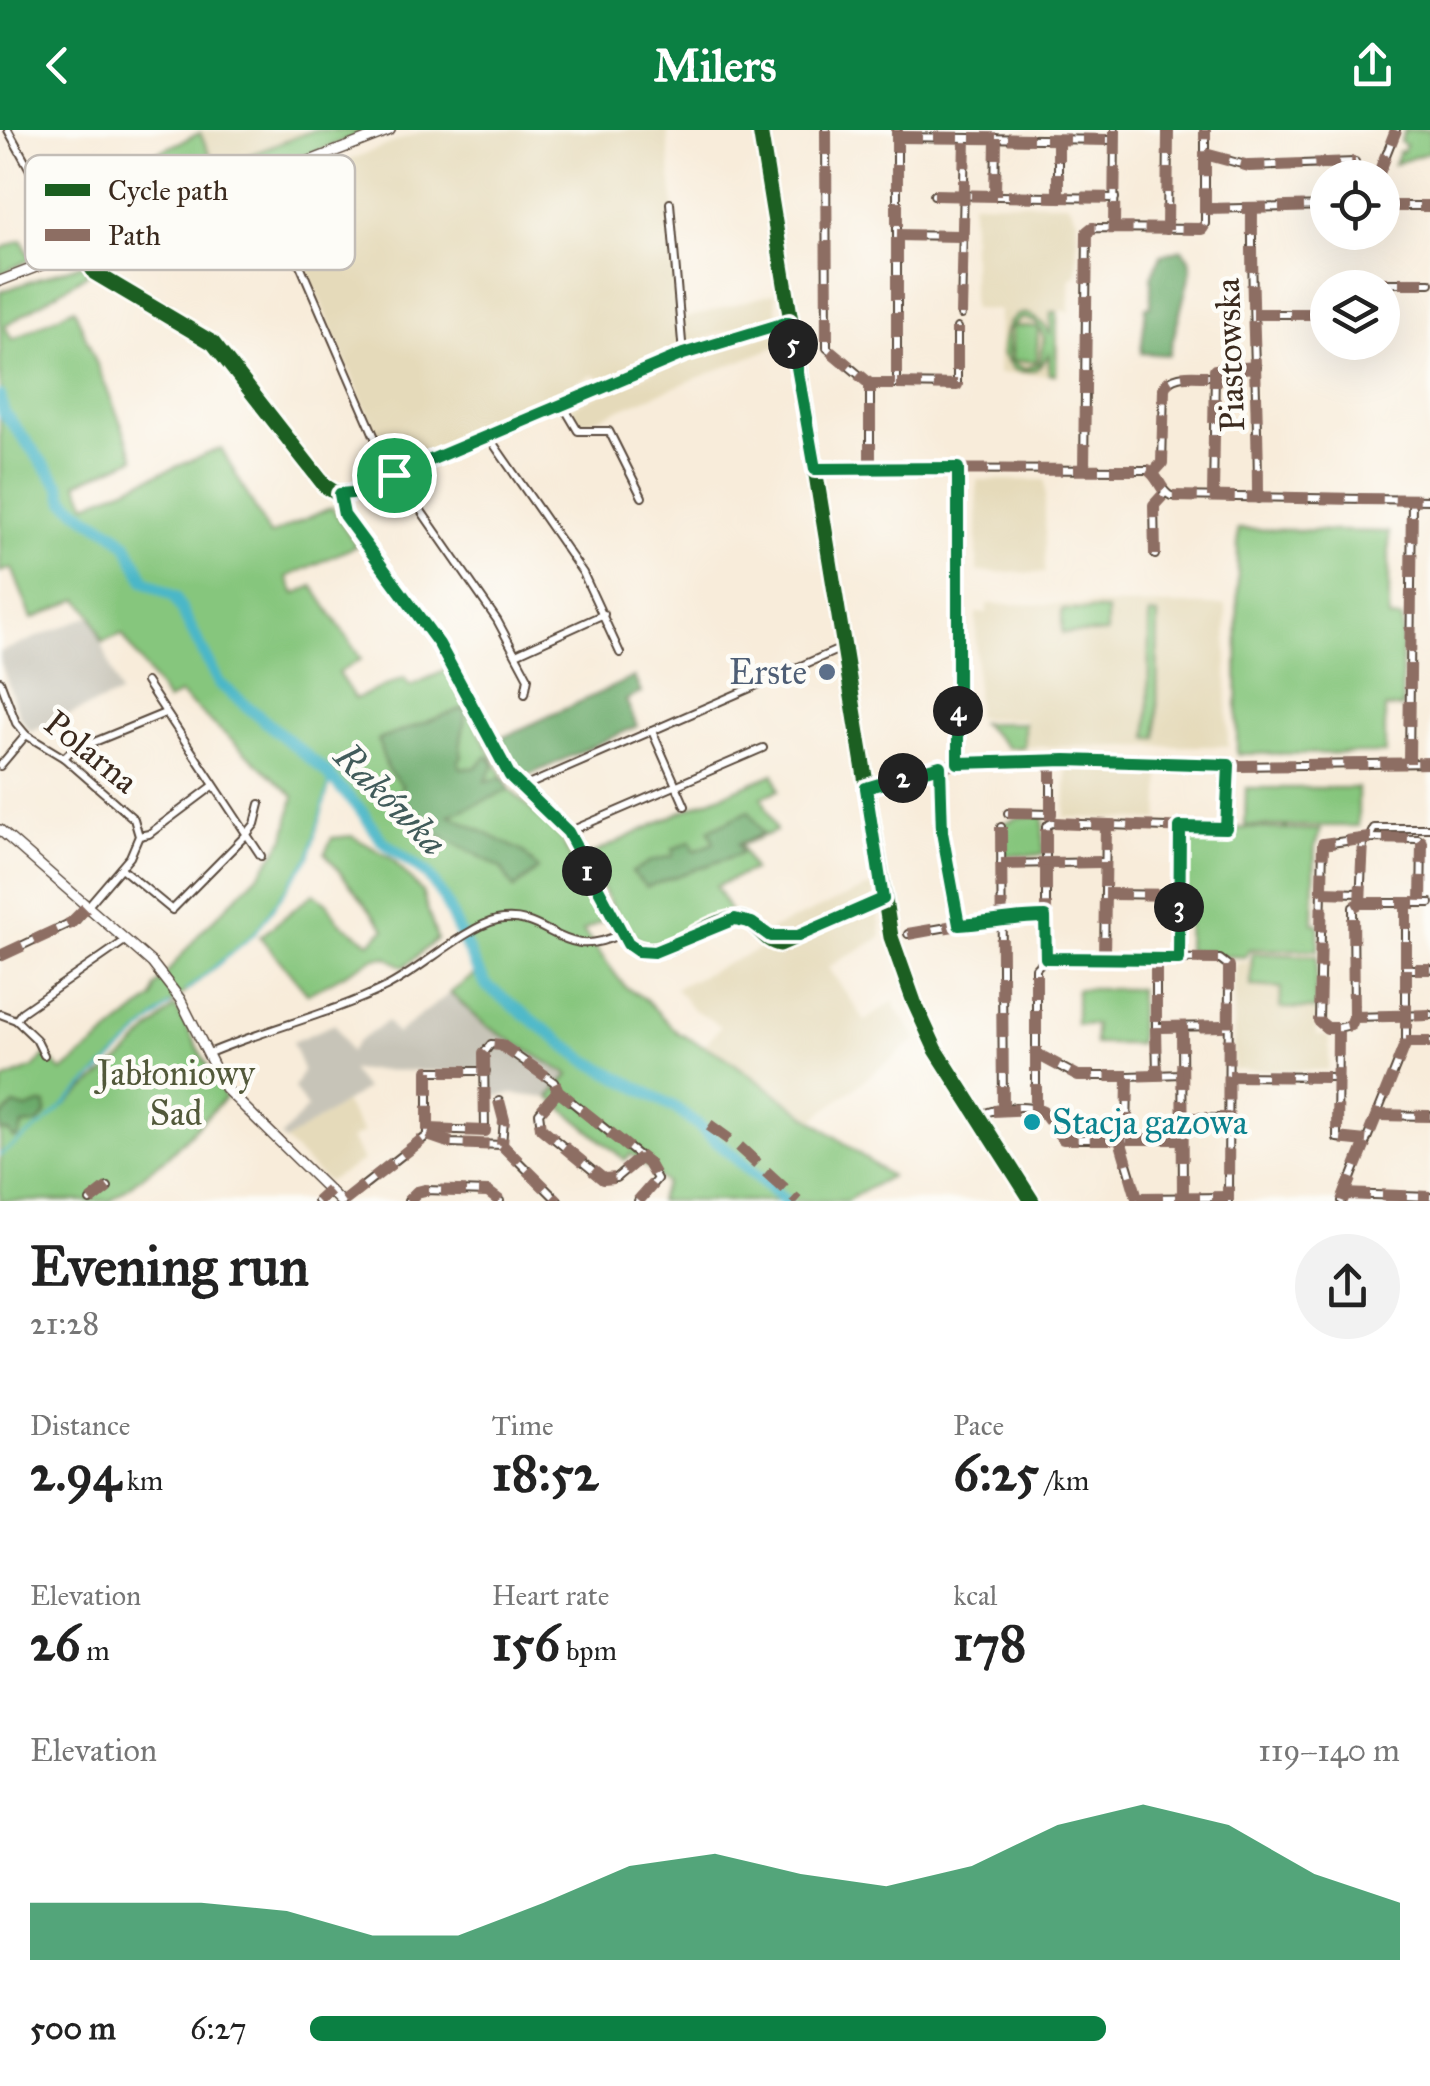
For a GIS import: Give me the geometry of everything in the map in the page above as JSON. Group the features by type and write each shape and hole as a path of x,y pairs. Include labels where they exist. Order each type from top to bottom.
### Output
{"street":[{"path":"8,130 25,161"},
{"path":"326,155 390,130"},
{"path":"760,130 891,936 936,1050 1032,1201"},
{"path":"826,130 827,348 870,384 957,385 957,328"},
{"path":"1114,229 1115,130"},
{"path":"1167,230 1168,130"},
{"path":"1084,470 1087,232 1092,228 1202,229 1205,130"},
{"path":"1385,160 1396,130"},
{"path":"896,384 897,134 964,138 1025,134 1058,140 1114,140"},
{"path":"962,315 964,138"},
{"path":"995,196 996,138"},
{"path":"1058,140 1058,198"},
{"path":"1205,154 1249,166 1310,164"},
{"path":"934,195 1115,198"},
{"path":"670,203 683,354"},
{"path":"1400,206 1430,206"},
{"path":"1205,209 1310,207"},
{"name":"Piastowska","path":"1252,210 1258,499"},
{"path":"897,235 963,236"},
{"path":"0,281 29,270"},
{"path":"94,270 213,342 325,486 340,494 683,354 789,322"},
{"path":"302,270 382,456 497,620 528,678 525,694"},
{"path":"1400,283 1430,283"},
{"path":"1253,314 1310,314"},
{"path":"1214,497 1213,376 1221,368 1256,367"},
{"path":"815,469 1153,472 1162,463 1167,381 1173,377 1213,376"},
{"path":"870,384 870,468"},
{"path":"562,404 578,431 609,431 642,498"},
{"path":"488,436 583,573 620,653"},
{"path":"958,468 958,763"},
{"path":"1153,472 1171,496 1430,500"},
{"path":"1154,555 1154,505 1165,493"},
{"path":"340,494 344,515 439,644 500,760 521,788 568,832 620,934 634,949 654,952 730,919 752,923 772,936 798,936 883,899"},
{"path":"1409,763 1412,500"},
{"path":"516,654 604,614"},
{"path":"521,788 842,648"},
{"name":"Polarna","path":"0,681 16,723 26,735 64,758 134,819 138,836 135,851 71,923 0,956"},
{"path":"146,682 261,856"},
{"path":"64,758 70,752 165,713"},
{"path":"652,730 685,806"},
{"path":"0,766 26,735"},
{"path":"568,832 763,748"},
{"path":"1008,813 1051,814 1051,762"},
{"path":"866,788 958,763 1430,763"},
{"path":"1046,958 1048,824 1226,828 1229,765"},
{"path":"940,766 942,832 959,925"},
{"path":"138,836 149,834 213,786"},
{"path":"120,868 172,910 246,835 255,824 260,804"},
{"path":"1104,958 1106,825"},
{"path":"1001,827 1003,1108"},
{"path":"1179,959 1180,827"},
{"path":"1360,903 1366,840 1374,828 1430,828"},
{"path":"0,830 166,979 238,1103 342,1201 428,1132 484,1131 485,1048 491,1044 554,1082 558,1092 640,1157 657,1179 638,1201"},
{"path":"1366,840 1422,842 1426,904 1360,903 1353,907 1354,1017 1351,1025 1327,1028 1319,1020 1323,844 1366,840"},
{"path":"1001,864 1105,862"},
{"path":"1322,892 1362,893"},
{"path":"1106,894 1180,894"},
{"path":"1406,904 1406,1042 1344,1197 1430,1197"},
{"path":"908,934 1012,917 1045,917"},
{"path":"207,1054 386,987 488,923 506,919 532,924 586,946 620,934"},
{"path":"16,1020 126,940"},
{"path":"1036,1109 1036,968 1046,958 1226,961 1228,1199 1138,1200 1124,1139 1128,1076"},
{"path":"1156,959 1157,1075"},
{"path":"1406,969 1430,969"},
{"path":"0,1014 16,1020 36,1039 44,1055"},
{"path":"1354,1017 1430,1015"},
{"path":"1182,1026 1183,1199"},
{"path":"1156,1027 1229,1026"},
{"path":"1338,1028 1336,1138 1366,1140"},
{"path":"1406,1042 1430,1042"},
{"path":"1037,1054 1078,1076 1182,1074"},
{"path":"428,1132 428,1071 487,1071"},
{"path":"1229,1076 1337,1077"},
{"path":"558,1092 539,1113 541,1128 603,1179 616,1178 640,1157"},
{"path":"498,1101 504,1120 502,1144"},
{"path":"978,1116 1003,1108 1036,1109 1049,1116 1063,1139 1183,1139"},
{"path":"1378,1115 1430,1116"},
{"path":"1182,1118 1229,1118"},
{"path":"428,1132 451,1143 502,1144 558,1201"},
{"path":"90,1201 108,1187"},
{"path":"317,1201 329,1190"},
{"path":"408,1201 423,1190 488,1192 500,1201"}],"shaded area":[{"path":"199,130 314,130 250,155 210,155"},
{"path":"425,130 667,130 683,319 775,293 777,314 672,350 604,380 593,375 580,381 580,389 396,468 385,456 307,270 355,270 355,158"},
{"path":"972,202 1069,203 1077,219 1077,273 1070,280 1070,311 1059,311 1058,375 998,374 999,310 972,309"},
{"path":"775,332 782,344 580,425 572,406 673,363"},
{"path":"977,480 1045,480 1045,573 977,572"},
{"path":"987,604 1226,605 1228,746 1024,747 1024,719 976,718 976,613 987,613"},
{"path":"92,615 120,694 30,731 19,715 0,652"},
{"path":"1067,764 1161,767 1159,820 1065,817"},
{"path":"873,885 882,937 828,967 865,1021 895,1000 917,1039 814,1119 724,1056 703,1047 721,1026 693,1009 675,988 763,947 772,929"},
{"path":"1254,951 1318,953 1316,1035 1328,1036 1330,1040 1328,1070 1233,1070 1234,970 1237,963 1248,962"},
{"path":"450,993 485,1025 569,1076 547,1098 512,1094 490,1097 490,1072 350,1070 365,1089 285,1141 281,1137 307,1108 294,1088 303,1070 292,1042 335,1024 350,1052 357,1042 387,1021 396,1034"},
{"path":"344,1103 363,1133 351,1139 363,1161 327,1182 285,1141"}],"green space":[{"path":"314,130 372,130 307,155 250,155"},
{"path":"1405,130 1430,130 1430,152 1400,162 1396,160 1406,145 1400,142"},
{"path":"200,133 210,155 152,155"},
{"path":"22,240 25,262 0,274 0,249"},
{"path":"1182,249 1191,270 1169,355 1141,353 1146,307 1151,306 1151,277 1161,255"},
{"name":"Jabłoniowy Sad","path":"64,270 89,273 5,326 12,340 74,308 135,458 77,483 87,504 221,448 270,535 332,507 356,546 287,577 295,594 313,586 361,659 338,673 355,699 404,678 410,686 447,670 510,790 560,837 602,921 583,931 625,987 645,999 678,1033 724,1056 890,1176 846,1201 658,1201 666,1183 631,1154 625,1160 549,1097 569,1075 485,1025 450,993 478,972 444,899 428,875 382,841 363,813 331,779 309,857 255,933 170,1005 61,1108 120,1061 175,1006 225,1098 167,1157 110,1201 0,1201 3,1080 33,1068 47,1054 62,1072 153,998 155,987 200,933 262,871 285,838 294,796 180,694 167,701 122,634 102,642 92,615 79,599 32,619 12,568 0,572 0,292"},
{"path":"1051,312 1057,312 1056,374 1049,374 1049,354 1039,367 1026,372 1014,370 1002,354 1006,330 1017,316 1032,315 1050,333","holes":["1022,318 1036,322 1044,338 1040,362 1025,369 1009,360 1008,330"]},
{"path":"1012,326 1038,327 1037,361 1012,361"},
{"path":"1238,529 1389,532 1389,618 1402,619 1402,708 1385,708 1385,753 1237,754"},
{"path":"1062,610 1107,610 1107,633 1062,633"},
{"path":"1149,614 1158,615 1157,738 1148,738"},
{"path":"634,677 641,693 626,700 637,726 521,779 497,740"},
{"path":"464,708 462,757 458,761 461,768 475,768 487,756 495,764 485,781 503,778 510,790 450,815 523,852 538,869 514,889 501,868 427,828 399,795 402,785 387,769 378,740"},
{"path":"981,723 1024,723 1024,747 1008,748"},
{"path":"774,774 779,790 762,797 776,831 741,845 753,870 716,886 730,911 657,944 635,937 615,912 586,857 687,809"},
{"path":"1246,788 1358,788 1358,826 1245,826"},
{"path":"749,811 763,834 738,844 742,853 646,887 632,872 651,861 673,856 673,849 691,841 694,851 714,843 709,830"},
{"path":"1043,816 1043,855 1003,855 1003,824 1019,817"},
{"path":"1235,828 1321,830 1315,845 1313,923 1319,924 1318,950 1249,949 1245,957 1187,951 1188,898 1182,897 1183,833 1223,835"},
{"path":"352,836 391,858 422,892 437,939 404,967 386,957 374,958 308,994 260,937 314,893 328,904 338,921 370,943 385,929 325,853 332,838"},
{"path":"1252,953 1317,956 1315,1009 1280,1008 1281,988 1251,986"},
{"path":"1076,989 1139,989 1139,1044 1095,1044 1095,1025 1076,1024"},
{"path":"46,1104 46,1115 37,1124 23,1125 18,1138 0,1130 0,1119 14,1105 26,1109"}],"waterway":[{"name":"Rakówka","path":"0,396 3,411 60,486 65,500 127,545 145,581 175,597 219,683 325,771 382,841 428,875 487,986 584,1059 674,1107 785,1201"},
{"path":"186,991 255,933 309,857 331,778"},
{"path":"0,1155 44,1124 170,1005"}],"marked path":[{"path":"826,130 827,348 870,384 870,468"},
{"path":"870,384 897,384 897,130"},
{"path":"1114,229 1115,130"},
{"path":"1167,230 1168,130"},
{"path":"1084,469 1087,232 1092,228 1202,229 1205,130"},
{"path":"1384,160 1396,130"},
{"path":"897,137 1114,140"},
{"path":"961,315 965,138"},
{"path":"995,196 996,138"},
{"path":"1058,139 1058,198"},
{"path":"1205,154 1249,166 1310,164"},
{"path":"934,195 1115,198"},
{"path":"1205,209 1310,206"},
{"path":"1400,206 1430,206"},
{"path":"1252,210 1258,499"},
{"path":"897,235 963,236"},
{"path":"1400,283 1430,283"},
{"path":"1253,314 1310,314"},
{"path":"897,384 957,385 957,328"},
{"path":"1213,497 1215,370 1257,367"},
{"path":"1153,473 1162,463 1164,388 1179,377 1213,376"},
{"path":"958,468 958,763"},
{"path":"815,469 1148,470 1171,496 1430,500"},
{"path":"1155,555 1154,505 1165,493"},
{"path":"1409,763 1412,500"},
{"path":"1008,813 1051,814 1051,762"},
{"path":"866,789 958,763 1430,763"},
{"path":"1036,1109 1036,968 1046,958 1046,826 1052,823 1225,829 1229,765"},
{"path":"940,766 942,832 959,925 1045,917"},
{"path":"1106,825 1104,958 1220,959 1229,966 1228,1201"},
{"path":"1001,827 1003,1109"},
{"path":"1179,895 1181,827"},
{"path":"1338,1028 1327,1028 1319,1021 1323,844 1369,838 1418,839 1422,842 1421,903"},
{"path":"1354,1017 1353,907 1360,903 1363,841"},
{"path":"1001,864 1105,862"},
{"path":"1322,892 1361,893"},
{"path":"1105,894 1179,895 1179,959"},
{"path":"1360,903 1415,903"},
{"path":"1406,904 1406,969 1430,969"},
{"path":"0,956 71,923 88,906"},
{"path":"908,934 959,925"},
{"path":"1046,958 1104,958"},
{"path":"1156,959 1156,1027 1229,1026"},
{"path":"1342,1201 1406,1042 1406,969"},
{"path":"1366,1141 1337,1138 1338,1028 1351,1025 1354,1017 1430,1015"},
{"path":"1182,1026 1183,1201"},
{"path":"1156,1027 1157,1075"},
{"path":"1406,1042 1430,1042"},
{"path":"429,1129 485,1131 484,1053 491,1044 501,1045 554,1082 558,1091 648,1163 657,1179 638,1201"},
{"path":"1037,1054 1078,1076 1128,1076"},
{"path":"344,1201 428,1135 428,1071 487,1071"},
{"path":"1127,1139 1128,1076 1182,1074"},
{"path":"1229,1076 1337,1077"},
{"path":"558,1091 539,1113 541,1128 603,1179 616,1178 641,1157"},
{"path":"499,1101 504,1120 502,1145"},
{"path":"993,1111 1036,1109 1043,1112 1063,1139 1183,1139"},
{"path":"1378,1115 1430,1116"},
{"path":"1182,1118 1229,1118"},
{"path":"709,1125 798,1201"},
{"path":"428,1135 451,1143 502,1145 558,1201"},
{"path":"1120,1140 1138,1201"},
{"path":"90,1201 108,1187"},
{"path":"317,1201 329,1190"},
{"path":"408,1201 425,1190 488,1192 500,1201"},
{"path":"1345,1194 1430,1197"},
{"path":"1138,1198 1228,1197"}],"cycle path":[{"path":"760,130 891,937 936,1050 1032,1201"},
{"path":"93,270 213,343 325,486 336,493 352,493 683,354 789,322"},
{"path":"340,495 344,515 439,644 510,776 568,832 628,944 641,950 667,948 733,919 748,921 780,944 883,899"}],"place":[{"name":"Erste","path":"827,672"},
{"name":"Stacja gazowa","path":"1032,1122"}],"route":[{"path":"789,322 815,469 958,468 958,763 1066,760 1229,765 1226,828 1180,827 1179,959 1046,958 1045,917 1012,917 959,925 942,832 940,766 866,788 883,899 798,936 770,936 746,920 730,919 654,952 634,949 620,934 568,832 510,776 439,644 344,515 340,494 352,493 394,475 683,354 789,322"}]}
